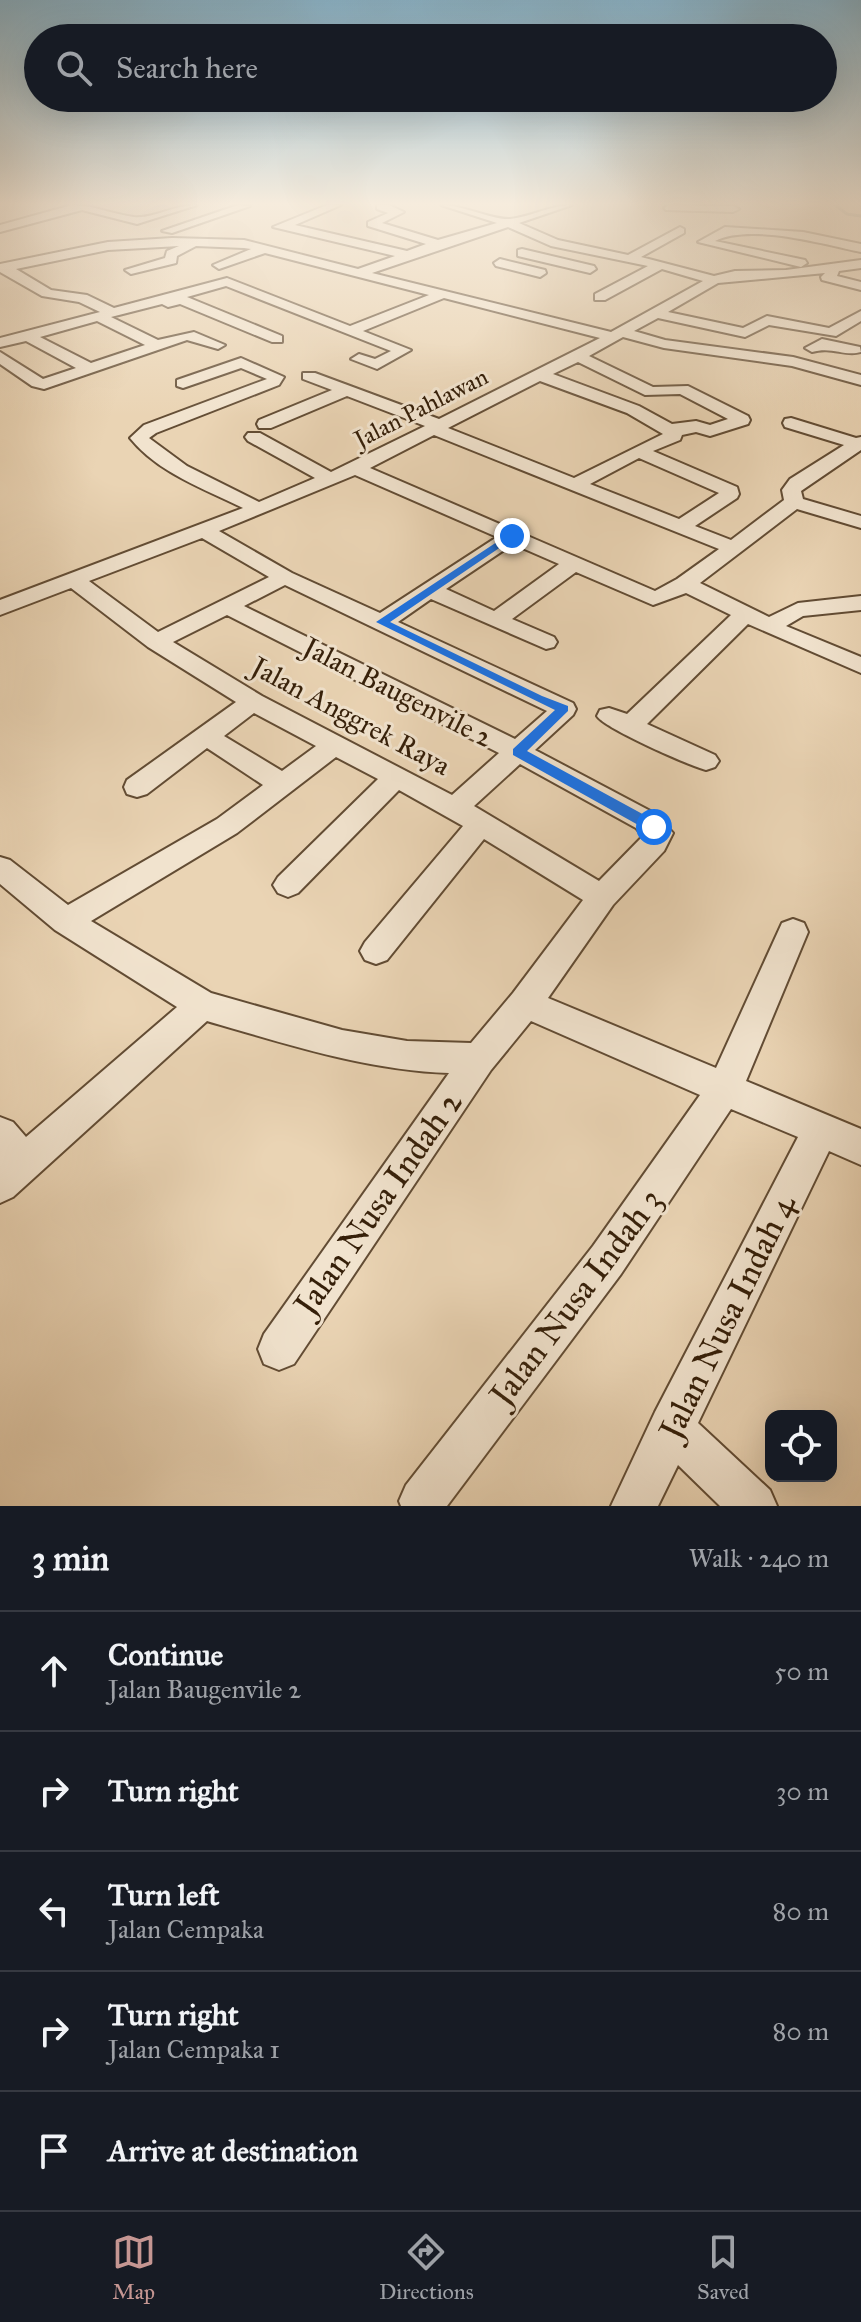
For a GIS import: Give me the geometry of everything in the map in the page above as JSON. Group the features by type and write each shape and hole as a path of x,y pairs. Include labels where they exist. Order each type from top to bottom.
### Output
{"street":[{"path":"16,275 47,293 82,298 158,346"},
{"path":"179,275 208,286"},
{"path":"368,275 664,344 793,362 861,380"},
{"path":"549,275 560,278 569,275"},
{"path":"647,285 652,275"},
{"path":"694,275 714,280"},
{"name":"Jalan Pahlawan","path":"3,604 76,582 355,468 578,356 714,280 744,275"},
{"path":"755,275 776,285"},
{"path":"807,275 861,288"},
{"path":"831,275 827,277 861,288"},
{"path":"146,315 208,286 229,283 404,351 377,364 359,359"},
{"path":"600,297 647,285 685,296"},
{"path":"350,331 443,294"},
{"path":"146,315 181,299 277,339"},
{"path":"656,313 745,333 767,320 827,333 861,315"},
{"path":"0,343 107,315 146,315 178,329 219,315"},
{"path":"838,329 859,343"},
{"path":"28,336 90,369"},
{"path":"0,357 38,383 194,336 218,345"},
{"path":"793,362 818,343 859,343"},
{"path":"836,373 859,343"},
{"path":"578,356 651,392 682,389 742,420 710,431 696,426 684,430 668,429"},
{"path":"183,383 241,363 276,377 273,382 150,429 139,438 164,460 259,509"},
{"path":"539,375 627,408 668,429 674,436 638,451 575,485"},
{"path":"309,376 732,547"},
{"path":"330,479 259,430 347,390"},
{"path":"791,423 859,443"},
{"path":"794,502 791,490 797,483 859,443"},
{"path":"638,451 730,491 730,494 680,527"},
{"path":"355,468 653,598 669,594 685,584 794,502"},
{"path":"794,502 861,522"},
{"path":"205,531 285,577 537,699 564,709 455,808"},
{"path":"382,622 512,536"},
{"path":"497,619 573,564"},
{"path":"156,642 285,577"},
{"name":"Jalan Anggrek Raya","path":"76,582 156,642 253,702 455,808 602,897"},
{"path":"685,584 769,626 861,666"},
{"path":"431,591 546,642"},
{"path":"769,626 798,610 861,603"},
{"name":"Jalan Baugenvile 2","path":"227,606 518,752 646,821 659,833 654,843 602,897"},
{"path":"706,761 619,722 745,614"},
{"path":"137,787 253,702"},
{"path":"208,737 282,784"},
{"path":"66,921 227,826 333,746"},
{"path":"288,885 395,778"},
{"path":"376,951 481,824"},
{"path":"0,868 66,921 202,1005 342,1045 407,1056 479,1059"},
{"name":"Jalan Nusa Indah 2","path":"279,1349 479,1059 525,1003 602,897"},
{"name":"Jalan Nusa Indah 3","path":"422,1501 607,1260 725,1088 793,932"},
{"path":"525,1003 861,1147"},
{"path":"0,1134 12,1173 202,1005"},
{"name":"Jalan Nusa Indah 4","path":"634,1506 821,1129"},
{"path":"671,1428 754,1506"}],"route":[{"path":"512,536 382,622 537,699 564,709 518,752 654,827"}]}
